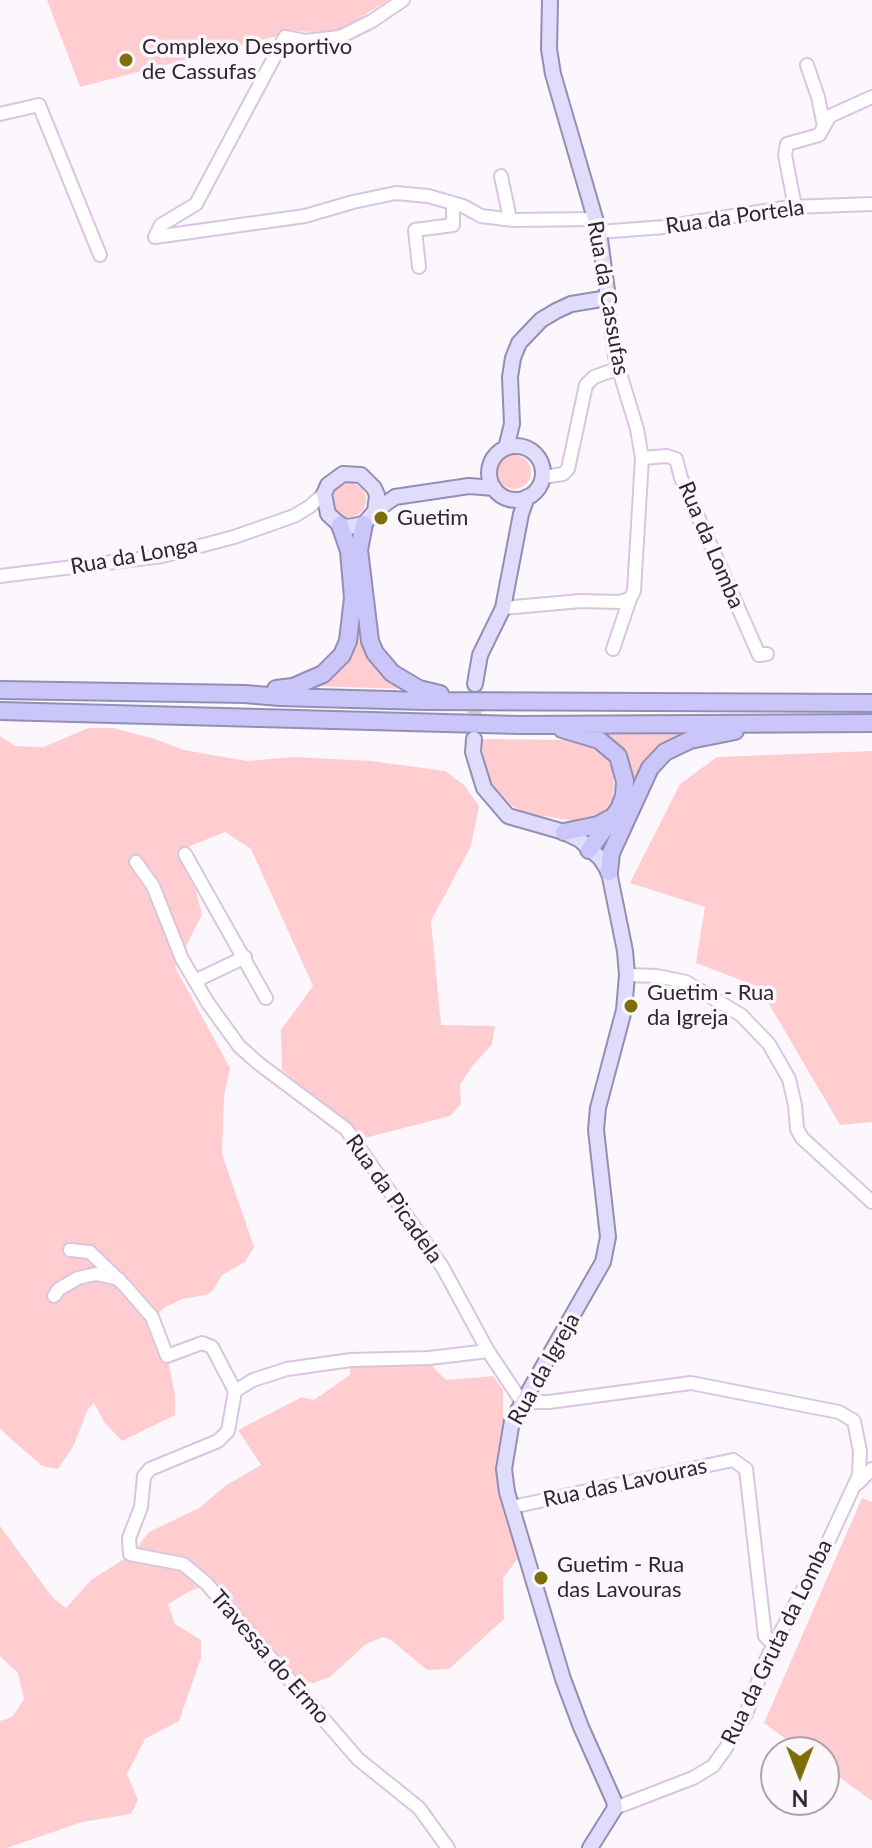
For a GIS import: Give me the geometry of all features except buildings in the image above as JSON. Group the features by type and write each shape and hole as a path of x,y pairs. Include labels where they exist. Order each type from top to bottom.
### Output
{"highway":[{"path":"370,517 359,550 366,626 375,653 404,682 419,689 465,700"},
{"path":"245,694 293,687 323,674 342,655 352,626 353,598 349,551 334,520"},
{"path":"0,690 692,704 872,703"},
{"path":"0,711 545,725 872,723"},
{"path":"545,725 599,740 618,756 625,781 624,796 609,872"},
{"path":"589,850 614,836 642,780 665,752 690,740 756,725"},
{"path":"564,832 620,821"}],"main road":[{"name":"Rua da Cassufas","path":"550,0 549,49 553,74 597,225 608,298"},
{"path":"527,448 506,448 512,424 510,377 519,343 541,320 556,311 571,304 608,298"},
{"path":"475,684 480,655 503,608 521,514 527,497 537,489 543,477 541,463 512,424"},
{"name":"Rua da Longa","path":"324,494 328,485 343,474 361,475 374,488 394,490 463,480 490,466 499,452 506,448"},
{"path":"490,466 489,474 499,493 516,544"},
{"name":"Rua da Longa","path":"334,520 356,526 388,500 469,486 527,497"},
{"path":"370,517 377,503 374,488"},
{"path":"324,494 334,520"},
{"path":"474,739 473,752 484,788 508,816 564,832 580,840 600,858 609,872"},
{"name":"Rua da Igreja","path":"589,850 618,924"},
{"name":"Rua da Igreja","path":"609,872 627,975 624,1010 598,1108 596,1130 608,1237 603,1262 512,1421 504,1469 512,1507 563,1679 581,1727 609,1786 615,1808"},
{"path":"590,1848 615,1808"}],"street":[{"name":"Rua da Portela","path":"403,0 372,21 340,37 305,41 285,37 196,204 161,225 155,237 305,216 396,193 428,196 481,216 664,227 795,207 872,204"},
{"path":"807,65 824,126"},
{"path":"795,207 785,155 787,144 819,135 830,116 872,97"},
{"path":"0,114 39,105 100,255"},
{"path":"501,176 510,219"},
{"path":"419,267 415,230 453,225 453,203"},
{"name":"Rua da Cassufas","path":"608,298 619,368 642,458 634,591 613,649"},
{"path":"543,477 563,474 568,469 586,385 594,377 619,368"},
{"name":"Rua da Lomba","path":"642,458 667,456 676,459 681,478 759,655 767,654"},
{"name":"Rua da Longa","path":"0,576 162,556 234,537 294,516 324,494"},
{"name":"Rua da Longa","path":"294,516 334,520"},
{"path":"503,608 630,599"},
{"path":"185,854 266,998"},
{"name":"Rua da Picadela","path":"136,862 153,886 177,948 195,981 239,1046 346,1129 443,1268 488,1351 522,1402"},
{"path":"195,981 245,957"},
{"path":"627,975 657,976 686,982 741,1015 769,1044 789,1079 797,1129 802,1138 872,1202"},
{"path":"70,1250 90,1252 119,1279 152,1317 167,1356 202,1343 212,1347 235,1391 253,1380 287,1369 351,1360 429,1358 488,1351"},
{"path":"54,1296 59,1289 78,1278 96,1274 119,1279"},
{"path":"522,1402 549,1402 691,1383 839,1412 854,1421 860,1451 859,1475 852,1489"},
{"name":"Travessa do Ermo","path":"235,1391 228,1431 218,1441 150,1469 144,1476 141,1507 129,1538 130,1554 183,1564 206,1583 358,1759 419,1808 448,1848"},
{"name":"Rua das Lavouras","path":"512,1507 733,1460 746,1469 765,1636 774,1645"},
{"name":"Rua da Gruta da Lomba","path":"615,1808 693,1778 713,1766 746,1714 774,1645 852,1489 872,1469"}],"shaded area":[{"name":"Complexo Desportivo de Cassufas","path":"47,0 388,0 336,33 296,31 80,87"},
{"path":"514,455 526,460 531,472 526,484 514,489 502,484 497,472 502,460"},
{"path":"349,483 361,488 366,500 361,512 349,517 337,512 332,500 337,488"},
{"path":"359,612 404,689 308,686 350,648"},
{"path":"88,728 113,728 184,750 247,761 294,757 371,761 445,771 464,785 479,806 471,846 431,921 441,1025 495,1026 492,1044 460,1085 461,1104 450,1116 365,1138 282,1070 281,1030 313,986 251,849 225,832 185,848 202,915 175,967 230,1068 224,1096 222,1154 254,1247 245,1262 222,1275 206,1295 182,1299 164,1308 153,1319 166,1349 175,1396 175,1415 122,1441 104,1422 94,1403 88,1409 73,1447 58,1469 42,1466 0,1429 0,736 15,746 44,747"},
{"path":"599,733 681,734 648,757 629,793"},
{"path":"481,739 570,740 588,745 608,760 614,775 613,802 599,817 582,822 523,813 510,804 487,778"},
{"path":"872,751 872,1122 840,1125 759,987 696,963 705,907 630,883 680,784 717,757"},
{"path":"432,1366 446,1380 493,1376 503,1390 503,1436 497,1480 511,1520 518,1558 503,1578 504,1619 449,1669 427,1670 391,1640 383,1637 366,1644 330,1677 313,1683 286,1679 202,1587 190,1591 168,1604 175,1624 201,1640 201,1658 179,1721 145,1739 127,1774 138,1800 131,1814 82,1822 0,1848 0,1721 12,1717 24,1699 18,1673 0,1656 0,1526 52,1597 66,1608 91,1580 132,1554 149,1532 199,1508 225,1486 261,1465 238,1430 302,1397 314,1400 350,1375 350,1367"},
{"path":"862,1498 872,1502 872,1801 840,1778 840,1736 782,1736 764,1723"}],"tunnel":[{"path":"474,735 475,684"}],"place":[{"name":"Complexo Desportivo de Cassufas","path":"126,60"},
{"name":"Guetim","path":"381,518"},
{"name":"Guetim - Rua da Igreja","path":"631,1006"},
{"name":"Guetim - Rua das Lavouras","path":"541,1578"}]}
